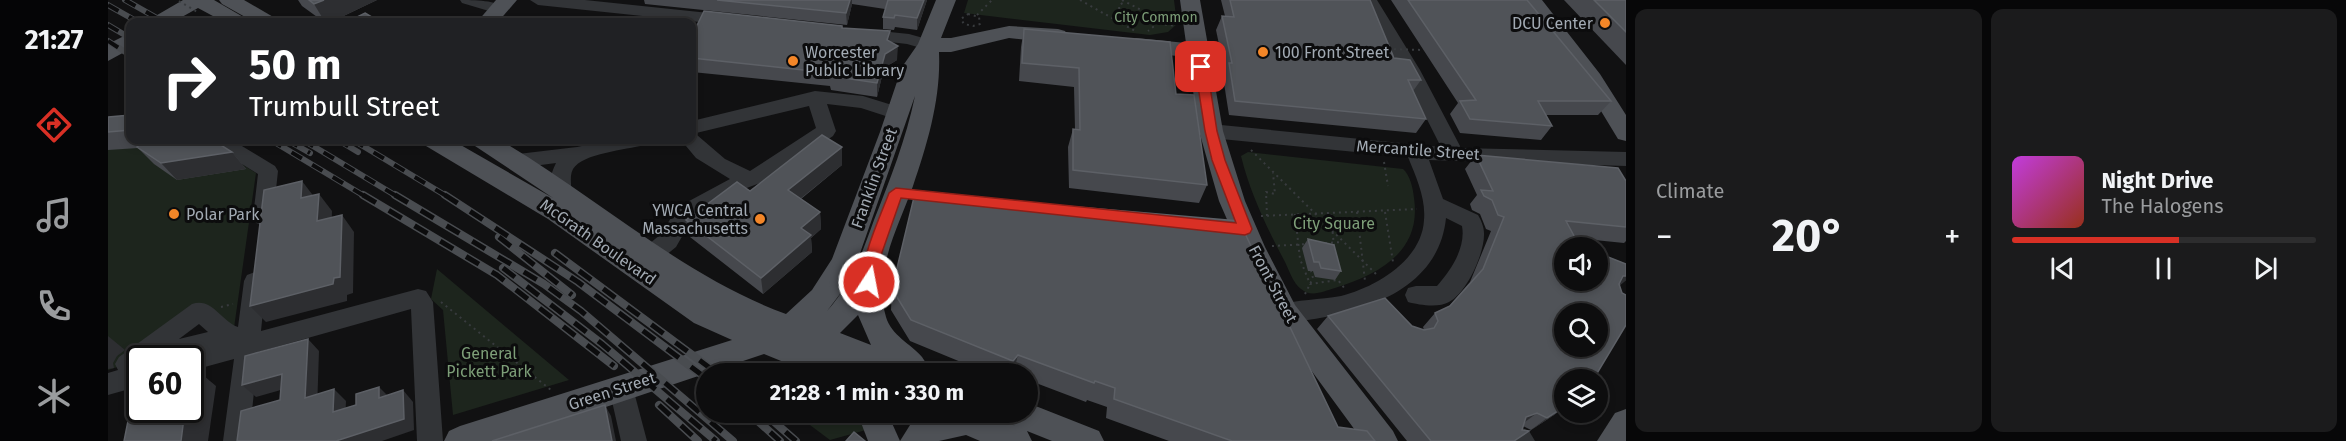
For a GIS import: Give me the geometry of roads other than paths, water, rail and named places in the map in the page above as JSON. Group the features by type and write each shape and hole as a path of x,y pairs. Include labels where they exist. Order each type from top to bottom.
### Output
{"main road":[{"name":"Franklin Street","path":"804,331 814,308 836,279 913,68 928,45 946,0"},
{"name":"Front Street","path":"1190,0 1211,131 1232,201 1249,222 1285,313 1382,441"},
{"path":"1532,0 1592,79 1626,133"},
{"path":"1550,0 1626,102"},
{"path":"168,18 202,3 254,18"},
{"path":"202,3 230,18"},
{"path":"928,45 958,43 1009,32 1083,39"},
{"path":"1119,33 1198,51"},
{"path":"108,54 126,43"},
{"name":"Franklin Street","path":"765,342 834,323 853,302 871,264 924,110 930,72 928,45"},
{"name":"McGrath Boulevard","path":"441,144 557,212 691,307 716,321 819,363"},
{"name":"McGrath Boulevard","path":"490,144 518,161 705,290 751,313 887,363"},
{"path":"871,264 868,299 874,325 884,340 909,363"},
{"name":"Green Street","path":"460,441 765,342"},
{"path":"1038,421 1088,441"},
{"path":"877,423 884,441"},
{"path":"916,441 931,428 945,423"},
{"path":"971,423 1016,441"},
{"path":"1613,441 1626,423"}],"street":[{"path":"467,0 498,10"},
{"path":"538,0 676,18"},
{"path":"1369,0 1411,70 1450,146"},
{"path":"696,20 744,22"},
{"path":"839,32 909,39 928,45"},
{"path":"652,254 668,241 685,213 729,187 764,174 825,131 824,120 815,97"},
{"path":"696,126 815,97 863,102 898,114"},
{"name":"Mercantile Street","path":"1211,131 1416,152 1626,159"},
{"path":"224,144 268,171 236,441"},
{"path":"518,161 577,154 620,144"},
{"path":"694,144 722,168 750,180"},
{"path":"1373,284 1389,287 1410,270 1426,250 1434,227 1426,207 1416,152"},
{"path":"561,191 560,176 565,165 577,154"},
{"path":"896,193 920,196"},
{"path":"1416,296 1443,295 1463,272 1474,234 1471,220 1426,207"},
{"path":"1373,284 1392,311"},
{"path":"1285,313 1332,308 1362,301 1373,284"},
{"path":"204,357 418,298 422,302 430,441"},
{"path":"153,345 200,311 227,334 233,335 196,345"},
{"path":"108,384 126,379"},
{"path":"621,388 634,441"}],"railway":[{"path":"125,0 157,18"},
{"path":"108,5 131,18"},
{"path":"108,25 126,36"},
{"path":"108,41 126,52"},
{"path":"278,144 366,197"},
{"path":"294,144 310,153"},
{"path":"310,144 398,197"},
{"path":"345,144 358,152"},
{"path":"360,144 448,197"},
{"path":"363,195 497,275 614,366"},
{"path":"395,195 544,284 581,311 733,441"},
{"path":"445,195 578,282 696,370"},
{"path":"499,237 572,295"},
{"path":"555,253 703,363"},
{"path":"503,268 602,344 716,441"},
{"path":"659,405 698,441"},
{"path":"760,423 780,441"},
{"path":"776,423 796,441"}],"place":[{"name":"DCU Center","path":"1605,23"},
{"name":"100 Front Street","path":"1263,52"},
{"name":"Worcester Public Library","path":"793,61"},
{"name":"Polar Park","path":"174,214"},
{"name":"YWCA Central Massachusetts","path":"760,219"}],"park label":[{"name":"City Common","path":"1156,17"},
{"name":"City Square","path":"1334,223"},
{"name":"General Pickett Park","path":"489,362"}]}
